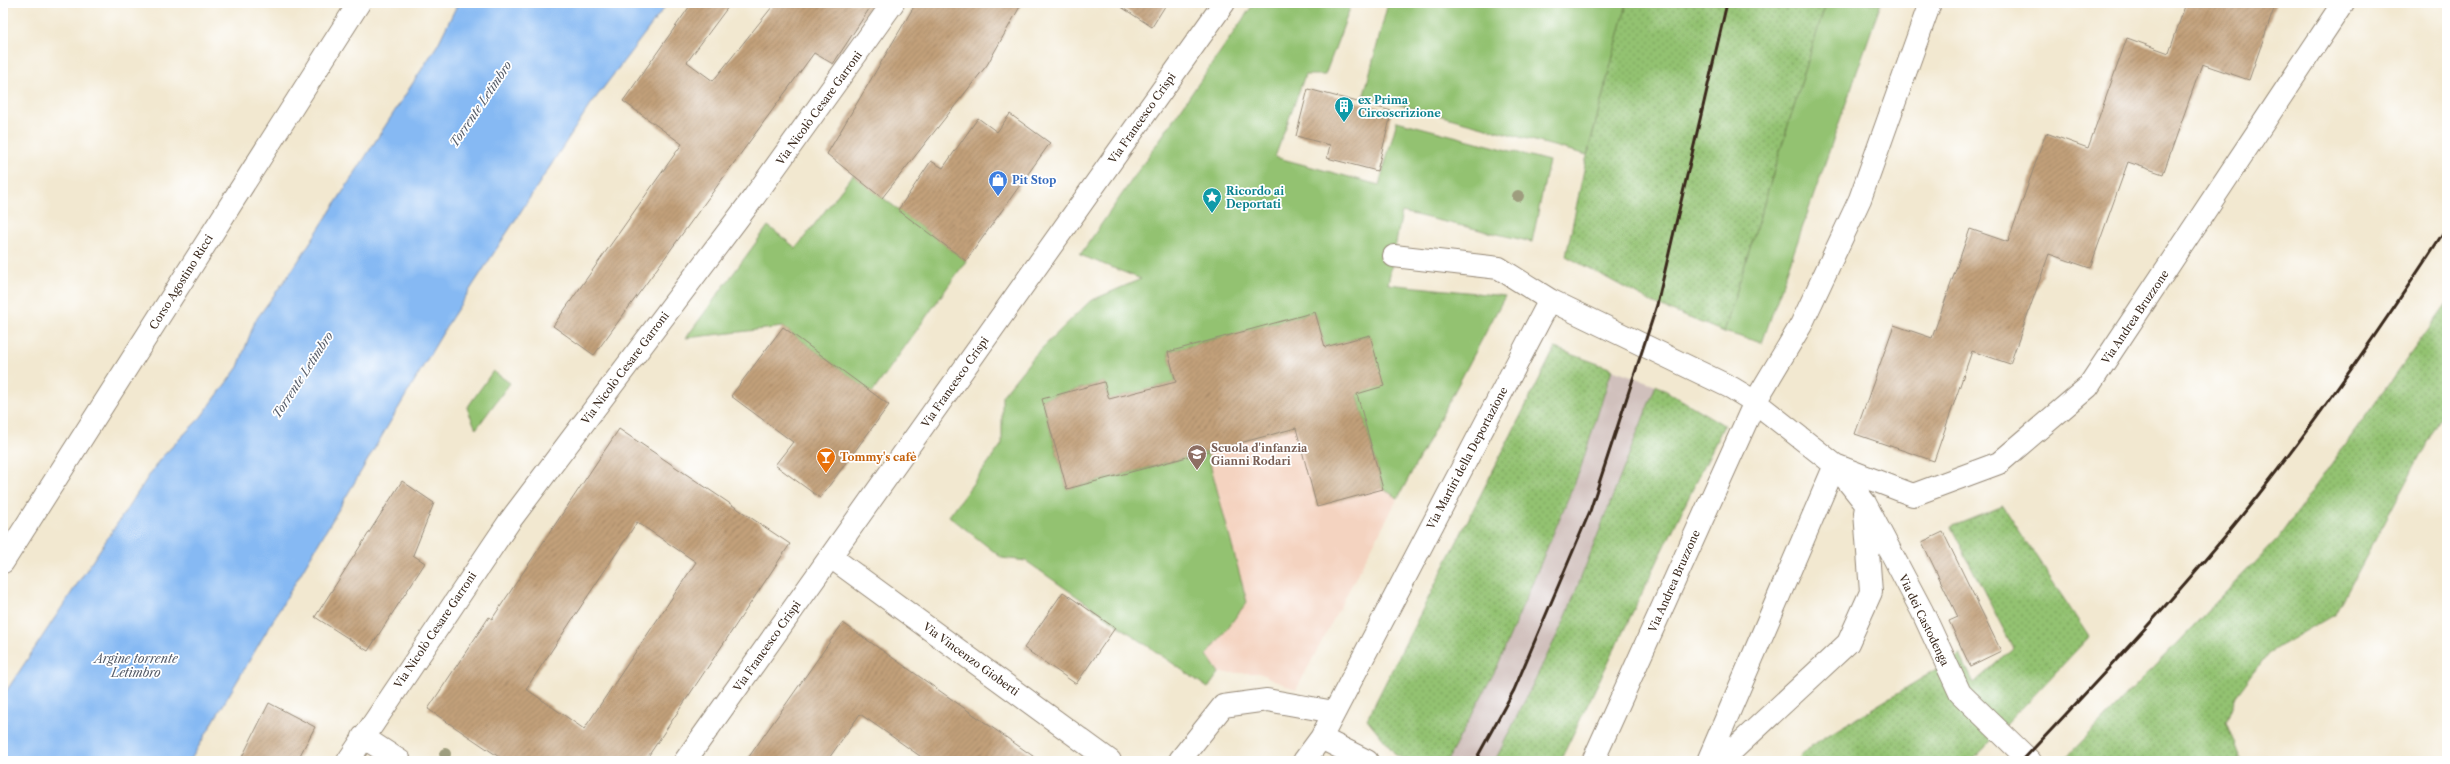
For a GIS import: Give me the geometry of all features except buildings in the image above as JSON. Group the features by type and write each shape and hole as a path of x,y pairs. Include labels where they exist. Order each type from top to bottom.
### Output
{"street":[{"name":"Corso Agostino Ricci","path":"3,562 359,3"},
{"name":"Via Nicolò Cesare Garroni","path":"348,761 508,522 754,197 893,3"},
{"name":"Via Francesco Crispi","path":"686,761 1224,3"},
{"path":"1754,402 1801,325 1860,199 1930,3"},
{"name":"Via Andrea Bruzzone","path":"1550,300 1732,388 1754,402 1835,465 1913,495 2000,463 2088,387 2343,3"},
{"path":"1394,256 1499,268 1550,300"},
{"name":"Via Martiri della Deportazione","path":"1304,761 1322,738 1334,712 1550,300"},
{"name":"Via Andrea Bruzzone","path":"1593,761 1754,402"},
{"path":"1708,761 1835,465"},
{"name":"Via dei Castodenga","path":"1835,465 1865,503 1922,611 1960,693 2030,761"},
{"path":"1721,761 1848,643 1871,592 1865,503"},
{"name":"Via Vincenzo Gioberti","path":"831,557 1110,761"},
{"path":"1180,760 1223,706 1267,700 1334,712"},
{"path":"363,737 400,761"},
{"path":"1322,738 1367,761"}],"shaded area":[{"name":"Scuola d'infanzia Gianni Rodari","path":"1505,296 1296,690 1259,673 1219,673 1208,688 1026,561 1002,558 949,516 1002,444 1002,396 1036,354 1090,301"},
{"path":"1612,369 1656,385 1565,619 1495,761 1447,761 1497,667 1580,470"}],"green space":[{"path":"1254,3 1352,3 1325,75 1305,75 1275,157 1379,185 1397,121 1549,161 1532,242 1402,212 1388,284 1505,296 1398,498 1383,489 1357,394 1369,335 1325,347 1315,312 1168,352 1176,382 1109,399 1104,382 1042,399 1067,489 1207,452 1247,602 1207,655 1219,673 1208,688 1026,561 1002,558 949,516 1002,444 1002,396 1036,354 1090,301 1141,279 1080,255"},
{"path":"1388,3 1627,3 1587,155 1364,95"},
{"path":"1627,3 1826,3 1724,332 1657,305 1566,256 1586,160"},
{"path":"1826,3 1881,3 1762,343 1724,332"},
{"path":"853,175 966,261 872,393 783,327 686,338 768,226 796,248"},
{"path":"2447,303 2447,405 2336,613 2268,653 2236,696 2226,722 2241,761 2063,761 2278,538"},
{"path":"1555,348 1612,369 1580,470 1497,667 1447,761 1407,761 1396,755 1367,719"},
{"path":"493,371 510,383 476,429 467,408"},
{"path":"1656,385 1724,425 1560,761 1495,761 1565,619"},
{"path":"2003,506 2089,637 1972,761 1796,761 1812,745 1960,655 1974,683 2013,648 1951,527"}],"water":[{"name":"Argine torrente Letimbro","path":"458,3 668,3 588,108 451,319 190,761 3,761 3,696 160,459 201,417 238,367 255,321 293,269 438,44"}],"railway":[{"path":"1475,761 1514,690 1590,511 1657,305 1727,3"},
{"path":"2022,761 2203,563 2259,494 2356,362 2447,227"}],"place":[{"name":"ex Prima Circoscrizione","path":"1344,123"},
{"name":"Pit Stop","path":"998,197"},
{"name":"Ricordo ai Deportati","path":"1212,214"},
{"name":"Scuola d'infanzia Gianni Rodari","path":"1197,471"},
{"name":"Tommy's cafè","path":"826,474"}],"water label":[{"name":"Torrente Letimbro","path":"481,104"},
{"name":"Torrente Letimbro","path":"303,375"}]}
